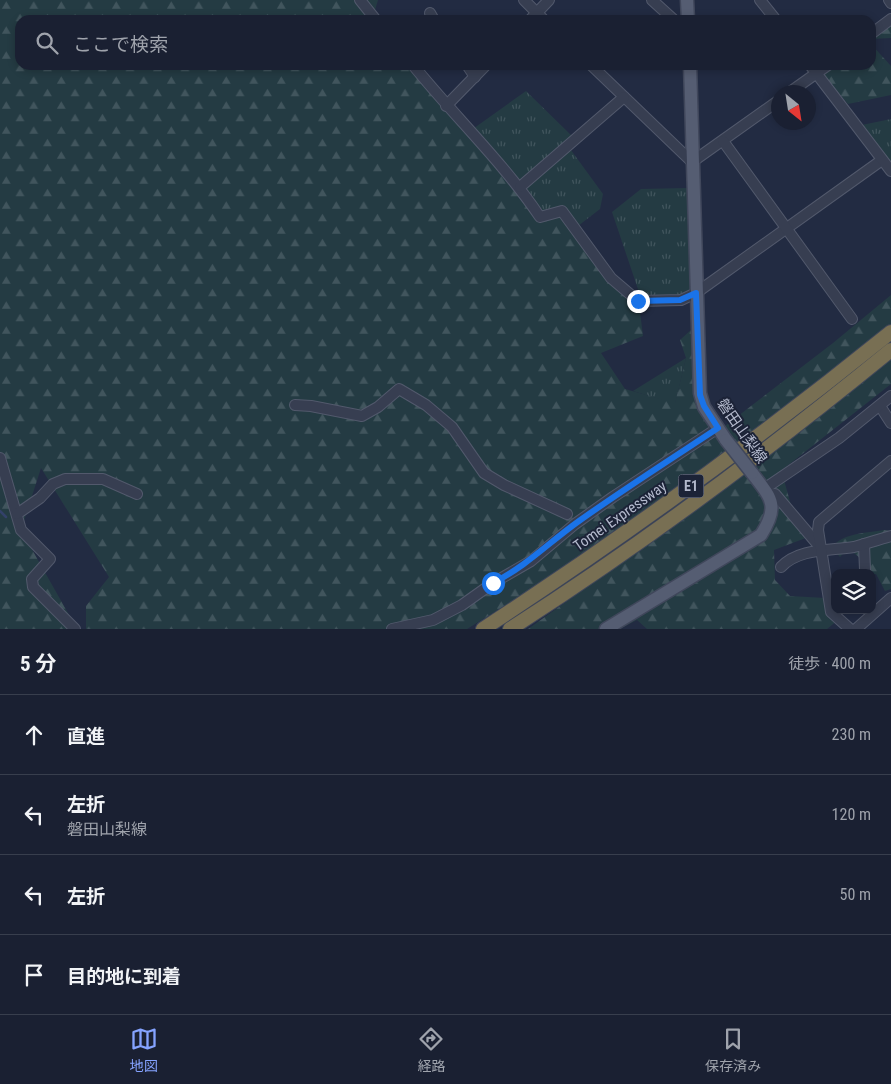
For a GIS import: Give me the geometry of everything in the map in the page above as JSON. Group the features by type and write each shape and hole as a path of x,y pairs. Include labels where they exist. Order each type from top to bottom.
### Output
{"highway":[{"name":"Tomei Expressway","path":"483,629 656,511 759,436 891,332"},
{"name":"Tomei Expressway","path":"510,629 681,512 810,415 891,350"}],"main road":[{"path":"687,0 688,15"},
{"name":"磐田山梨線","path":"690,70 700,395 704,406 726,440 766,492"},
{"path":"606,629 761,535 770,521 773,509 766,492"}],"street":[{"path":"360,0 372,15"},
{"path":"524,0 535,15"},
{"path":"539,15 549,0"},
{"path":"652,0 668,15"},
{"path":"760,0 772,15"},
{"path":"876,30 891,19"},
{"path":"417,70 446,106 520,187 540,217 562,211 612,278 638,301 680,300 696,293 882,160"},
{"path":"470,70 475,77"},
{"path":"446,106 481,70"},
{"path":"596,70 692,162 771,106"},
{"path":"797,85 813,70"},
{"path":"815,70 891,171"},
{"path":"520,187 624,97"},
{"path":"723,141 852,319"},
{"path":"295,404 362,416 378,407 399,389 426,405 452,427 484,473 504,485 567,514"},
{"path":"766,492 839,438 891,396"},
{"path":"880,406 891,423"},
{"path":"392,629 433,620 462,605 493,583 531,561 575,524 613,496 718,428"},
{"path":"0,458 21,530 50,560 32,579 33,587 75,629"},
{"path":"850,629 831,612 818,530 819,522 891,461"},
{"path":"17,514 40,498 53,484 65,478 103,478 137,494"},
{"path":"766,492 775,494 781,500 822,550"},
{"path":"780,567 798,556 822,550 864,544 891,536"},
{"path":"864,544 865,569"},
{"path":"856,629 891,598"}],"green space":[{"path":"0,0 378,0 374,15 15,15 15,70 417,70 540,217 562,211 639,304 643,336 601,353 625,389 675,403 686,358 680,340 693,328 700,393 716,433 833,343 891,295 891,326 865,348 674,490 524,594 467,629 86,629 86,606 109,577 41,468 21,530 77,629 0,629"},
{"path":"891,26 891,38 876,39 876,36"},
{"path":"876,50 891,66 891,95 848,104 822,74 828,70 876,70"},
{"path":"526,91 573,137 568,146 603,194 600,209 578,226 539,215 470,131"},
{"path":"891,119 891,169 857,126"},
{"path":"687,188 692,292 679,300 641,298 612,212 641,189"},
{"path":"891,355 891,384 758,489 784,480 794,516 811,536 774,550 775,580 790,596 825,598 831,608 831,614 834,614 838,620 827,629 647,629 637,620 620,629 528,629 744,475"},
{"path":"686,358 675,404 633,391"},
{"path":"891,531 891,589 885,591 876,574 876,569 866,569 862,561 847,549 840,557 832,548 842,539 862,533"}],"waterway":[{"path":"0,511 6,517"}],"route":[{"path":"493,583 515,572 531,561 575,524 613,496 718,428 704,406 700,395 696,293 680,300 638,301"}]}
